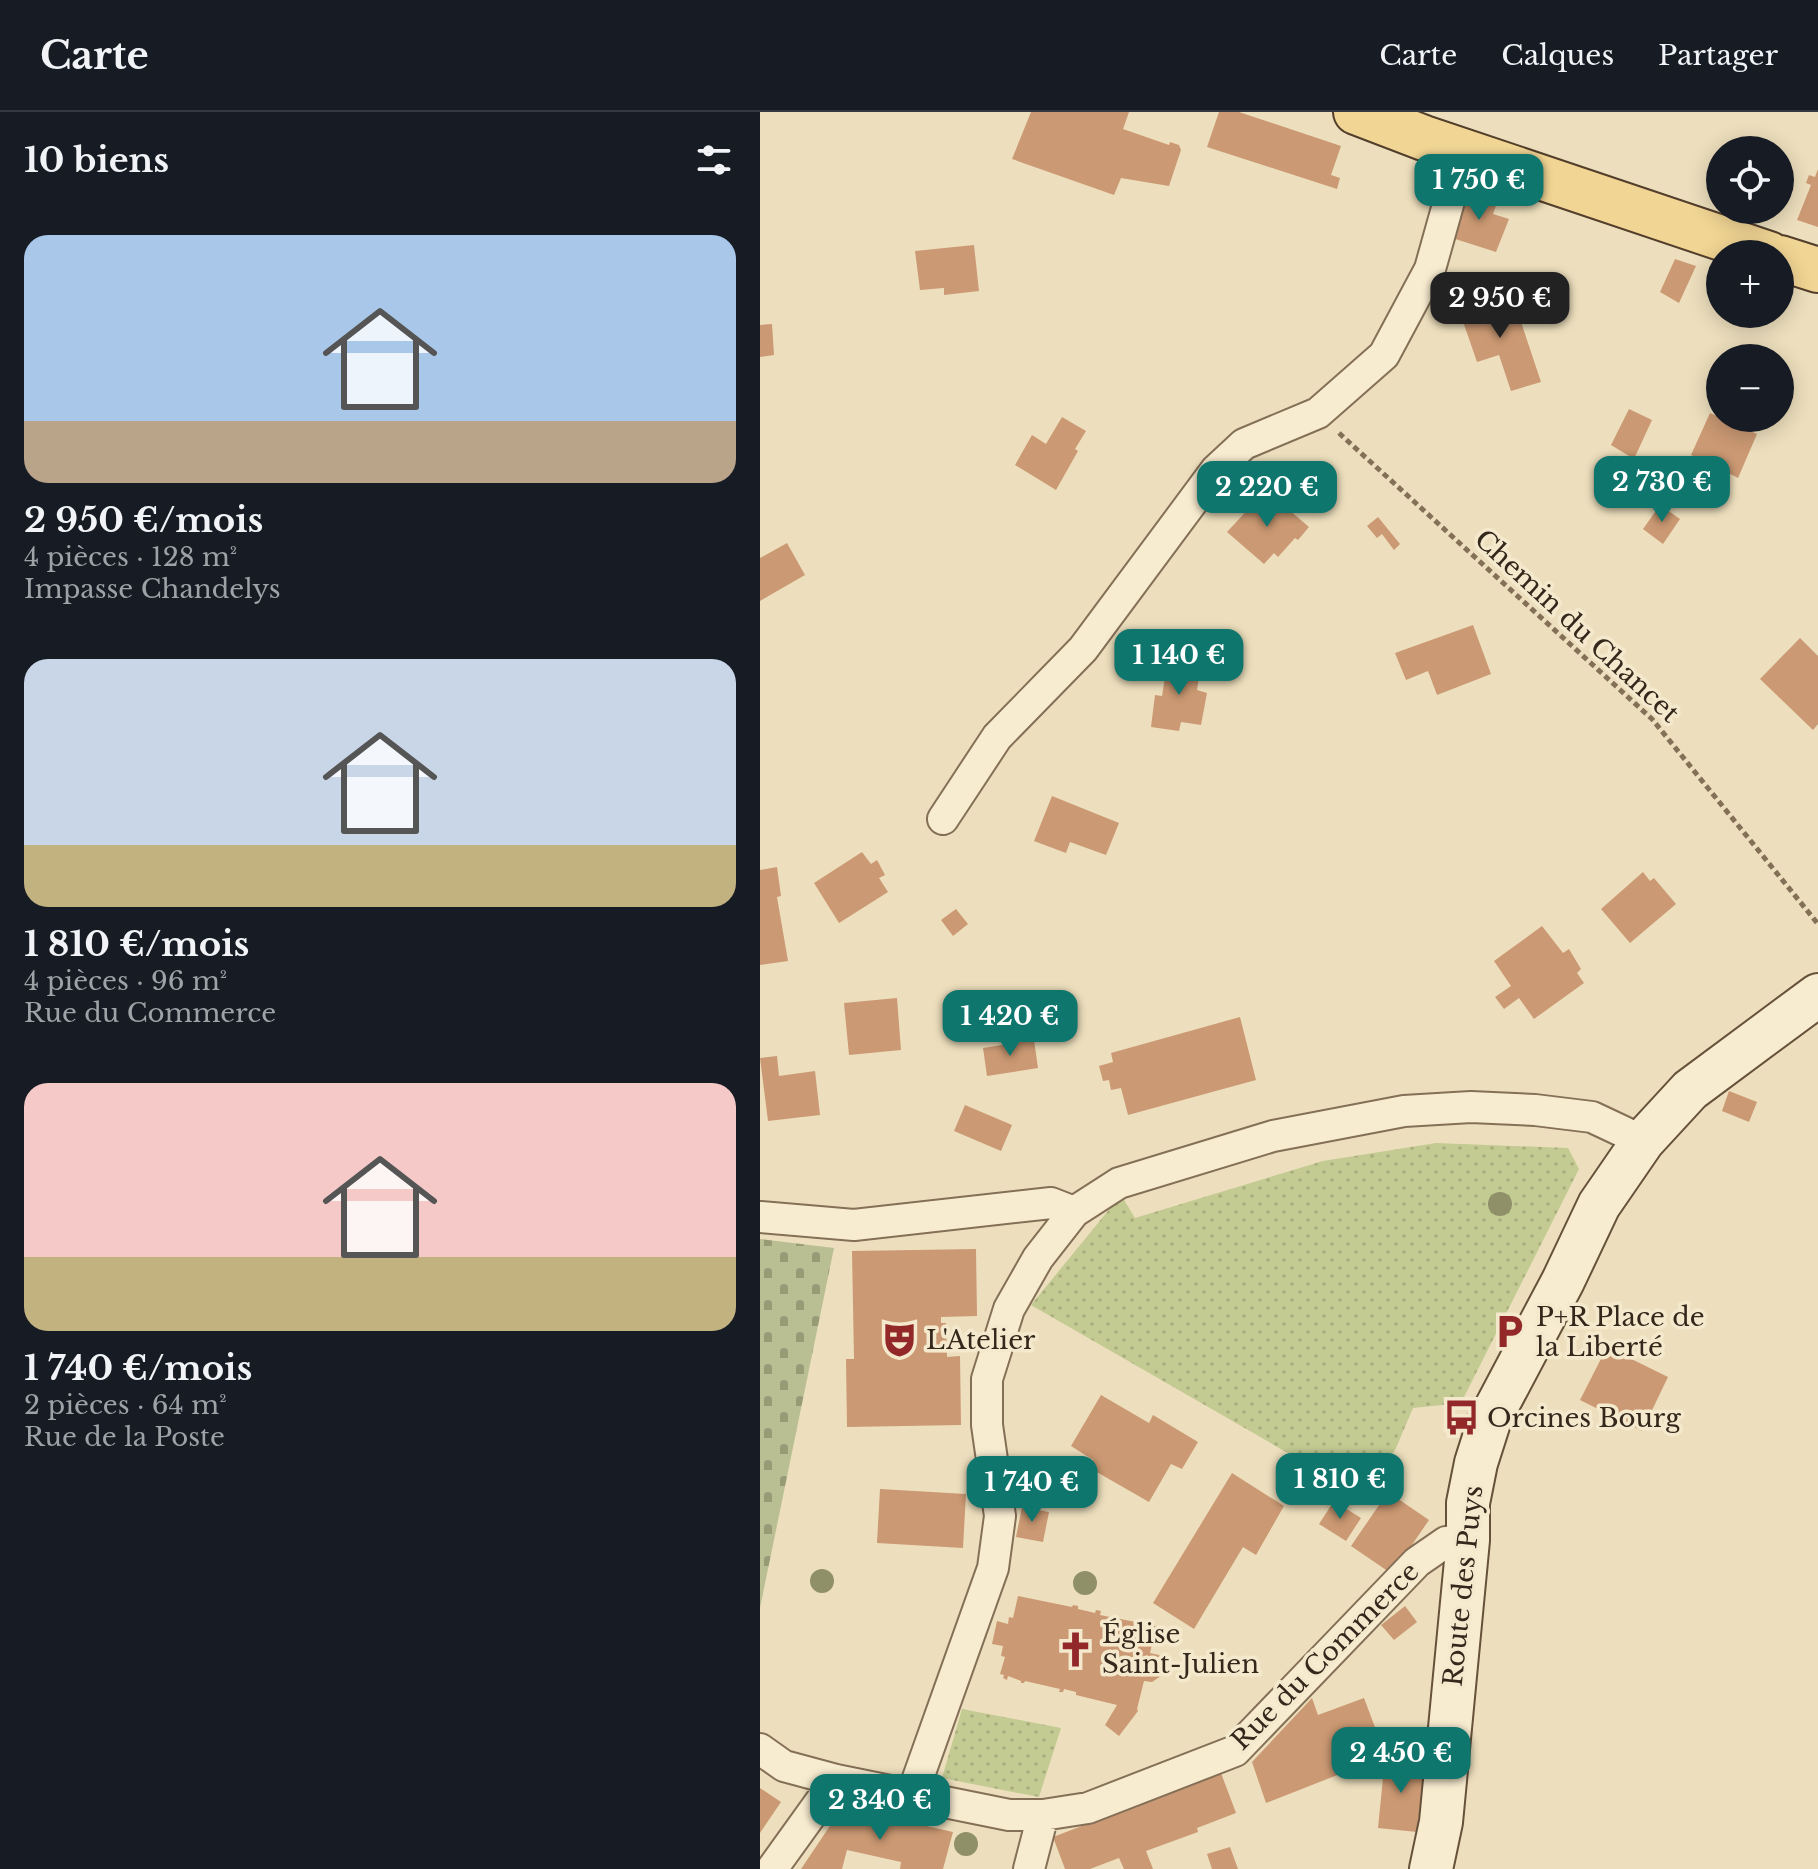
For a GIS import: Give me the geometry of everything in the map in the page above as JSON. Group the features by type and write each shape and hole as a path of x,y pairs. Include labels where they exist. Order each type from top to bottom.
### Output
{"main road":[{"path":"1356,112 1727,240"},
{"path":"1794,262 1818,270"},
{"name":"Route des Puys","path":"1431,1869 1441,1822 1468,1540 1468,1503 1490,1419 1563,1281 1599,1205 1643,1141 1690,1090 1818,995"}],"street":[{"path":"943,819 997,737 1083,649 1216,470 1244,444 1318,413 1384,355 1430,269 1463,151"},
{"path":"912,1795 993,1568 1000,1516 987,1425 987,1379 1009,1309 1038,1258 1074,1212 1119,1183 1273,1136 1404,1111 1471,1107 1592,1117 1643,1141"},
{"path":"760,1217 854,1225 1051,1203 1074,1212"},
{"name":"Rue du Commerce","path":"760,1749 784,1766 836,1780 1009,1815 1043,1815 1088,1808 1235,1751 1417,1562 1446,1542 1468,1540"},
{"path":"772,1869 836,1780"},
{"path":"1029,1869 1043,1815"}],"path":[{"name":"Chemin du Chancet","path":"1318,413 1652,719 1818,924"}],"green space":[{"path":"1436,1143 1568,1148 1579,1169 1461,1403 1413,1408 1396,1448 1366,1498 1031,1305 1121,1195 1135,1218 1323,1161"},
{"path":"760,1239 834,1248 760,1608"},
{"path":"962,1709 1061,1728 1039,1797 942,1778"}],"building":[{"path":"1031,112 1129,112 1123,129 1169,145 1170,142 1179,145 1181,150 1169,186 1121,178 1114,195 1012,159"},
{"path":"1219,112 1239,112 1341,146 1331,175 1340,178 1337,189 1207,147"},
{"path":"1818,169 1818,227 1797,220 1811,185 1806,183 1809,175 1815,177"},
{"path":"1465,189 1498,200 1493,214 1509,219 1496,252 1449,237"},
{"path":"974,245 979,291 944,295 944,288 920,290 915,251"},
{"path":"1675,259 1696,266 1679,303 1660,292"},
{"path":"1501,293 1508,317 1518,313 1541,382 1511,391 1499,355 1477,362 1458,307"},
{"path":"772,324 774,355 760,357 760,325"},
{"path":"1629,409 1652,420 1634,459 1611,445"},
{"path":"1062,417 1086,431 1056,490 1015,465 1032,435 1046,444"},
{"path":"1706,422 1706,432 1757,434 1738,478 1711,464 1708,471 1698,467 1702,460 1691,455"},
{"path":"1263,493 1271,501 1274,497 1309,527 1278,557 1274,553 1264,564 1227,532"},
{"path":"1660,505 1680,519 1663,544 1643,529"},
{"path":"1378,517 1400,544 1394,550 1382,534 1377,538 1367,526"},
{"path":"787,543 805,575 760,601 760,558"},
{"path":"1473,625 1491,674 1437,695 1428,671 1406,680 1395,653"},
{"path":"1800,638 1818,656 1818,724 1813,730 1760,679"},
{"path":"1168,658 1201,663 1197,690 1207,693 1201,725 1181,722 1179,731 1151,727 1155,695 1162,696"},
{"path":"1052,796 1119,823 1106,855 1070,842 1066,853 1034,841"},
{"path":"862,852 871,864 877,860 885,875 879,878 888,892 839,923 814,883"},
{"path":"777,867 781,896 777,897 788,961 760,965 760,870"},
{"path":"1643,872 1650,881 1654,878 1676,904 1630,943 1601,909"},
{"path":"956,909 968,924 953,936 941,920"},
{"path":"1542,926 1563,953 1569,949 1581,969 1577,973 1584,983 1534,1019 1519,998 1504,1009 1495,997 1511,986 1494,961"},
{"path":"897,998 901,1050 849,1055 844,1003"},
{"path":"1240,1017 1256,1080 1128,1115 1121,1088 1111,1090 1109,1080 1103,1081 1099,1066 1113,1062 1111,1053"},
{"path":"1034,1040 1038,1068 987,1076 983,1048"},
{"path":"777,1056 779,1076 815,1071 820,1115 768,1121 760,1058"},
{"path":"1729,1091 1757,1102 1749,1122 1722,1111"},
{"path":"965,1105 1012,1125 1001,1151 954,1131"},
{"name":"L'Atelier","path":"976,1249 977,1316 941,1317 941,1323 946,1323 947,1357 960,1356 961,1425 847,1427 846,1359 854,1359 852,1251"},
{"path":"1607,1347 1668,1377 1642,1431 1580,1400"},
{"path":"1101,1395 1149,1423 1153,1415 1198,1442 1182,1469 1171,1464 1149,1502 1088,1467 1093,1460 1071,1446"},
{"path":"1232,1473 1284,1506 1256,1555 1243,1547 1194,1629 1153,1603"},
{"path":"880,1489 966,1494 963,1548 877,1543"},
{"path":"1388,1492 1429,1520 1392,1574 1351,1546"},
{"path":"1334,1501 1361,1518 1346,1541 1319,1524"},
{"path":"1022,1507 1049,1512 1043,1542 1016,1537"},
{"name":"Église Saint-Julien","path":"1018,1596 1078,1606 1078,1609 1095,1613 1096,1610 1101,1611 1100,1615 1156,1626 1150,1653 1159,1655 1164,1666 1161,1676 1152,1682 1144,1681 1138,1711 1119,1736 1105,1725 1117,1705 1064,1689 1059,1692 1060,1689 1025,1681 1021,1683 1008,1676 1007,1680 1000,1674 1005,1657 1001,1656 1003,1646 992,1644 997,1621 1008,1624 1009,1617 1013,1618"},
{"path":"1405,1606 1417,1622 1394,1640 1381,1625"},
{"path":"1312,1698 1318,1715 1364,1698 1382,1746 1336,1763 1340,1774 1266,1803 1252,1762"},
{"path":"1385,1758 1425,1762 1417,1832 1378,1828"},
{"path":"1221,1773 1236,1813 1197,1828 1198,1832 1146,1851 1153,1869 1124,1869 1119,1858 1090,1869 1065,1869 1053,1837"},
{"path":"760,1788 781,1802 760,1833"},
{"path":"842,1808 953,1832 943,1869 900,1869 901,1862 847,1850 842,1869 801,1869"},
{"path":"1230,1847 1238,1869 1212,1869 1207,1854"}],"place":[{"name":"P+R Place de la Liberté","path":"1510,1332"},
{"name":"L'Atelier","path":"900,1340"},
{"name":"Orcines Bourg","path":"1461,1418"},
{"name":"Église Saint-Julien","path":"1076,1649"}]}
